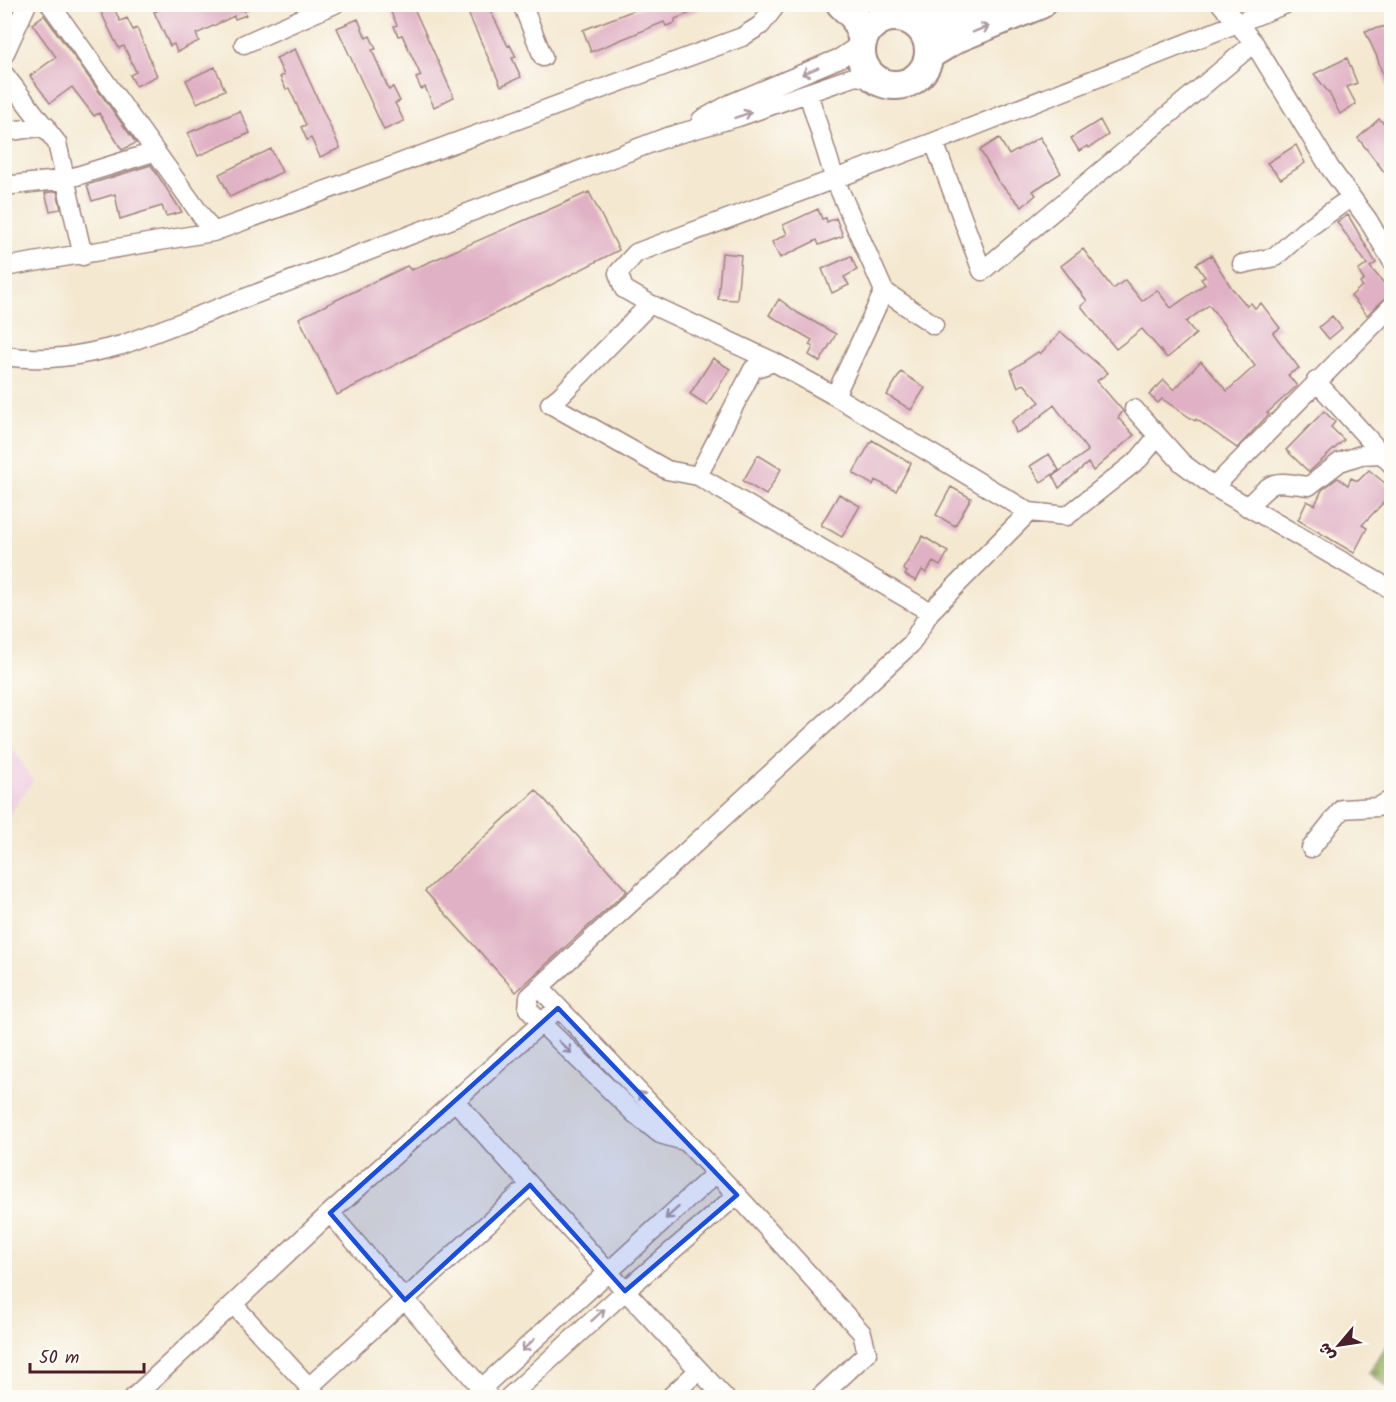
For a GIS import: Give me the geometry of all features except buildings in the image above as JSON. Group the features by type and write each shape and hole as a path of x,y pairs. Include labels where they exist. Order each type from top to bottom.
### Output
{"main road":[{"path":"842,4 855,18 862,42 864,65 875,79 888,85 909,82 919,76 929,55 957,38 1041,4"},
{"path":"875,4 909,21 923,32 929,55"},
{"path":"862,42 872,25 881,20 941,21 986,4"}],"street":[{"path":"4,55 27,4"},
{"path":"50,4 213,232"},
{"path":"244,45 335,4"},
{"path":"522,4 543,57"},
{"path":"4,267 83,256 213,232 742,37 761,24 777,4"},
{"path":"1221,4 1254,43 1392,261"},
{"path":"1158,436 1139,459 1067,516 1029,512 774,362 650,304 624,289 618,273 636,253 835,180 1286,4"},
{"path":"667,137 732,104 840,58 862,42"},
{"path":"934,142 982,271 1254,43"},
{"path":"4,74 57,143 67,178 83,256"},
{"path":"4,356 55,360 122,345 667,137 738,117 856,76 875,79"},
{"path":"808,93 835,180 884,291 934,325"},
{"path":"4,132 46,126"},
{"path":"4,186 67,178 154,152"},
{"path":"1242,264 1275,256 1304,231 1350,198"},
{"path":"835,396 884,291"},
{"path":"650,304 550,404 667,470 698,476 930,612"},
{"path":"1214,487 1391,307"},
{"path":"698,476 753,369 774,362"},
{"path":"1316,381 1387,459"},
{"path":"1134,409 1182,463 1214,487 1392,590"},
{"path":"1247,507 1269,484 1280,481 1309,486 1340,462 1361,455 1387,459"},
{"path":"684,1141 660,1134 636,1116 528,1009 529,997 910,644 930,612 1029,512"},
{"path":"1311,848 1342,809 1378,807 1392,799"},
{"path":"538,987 737,1195 862,1333 867,1353 819,1398"},
{"path":"133,1398 154,1391 233,1304 330,1213 558,1008"},
{"path":"455,1101 625,1291 725,1398"},
{"path":"330,1213 405,1300 481,1394 607,1271 715,1174"},
{"path":"233,1304 314,1392 405,1300 530,1185"},
{"path":"508,1398 625,1291 737,1195"},
{"path":"669,1398 699,1370"}],"highlighted area":[{"path":"558,1008 737,1195 625,1291 530,1185 405,1300 330,1213"}],"shaded area":[{"path":"4,734 33,781 5,821 4,821"}],"green space":[{"path":"1391,1340 1391,1390 1369,1373"}]}
